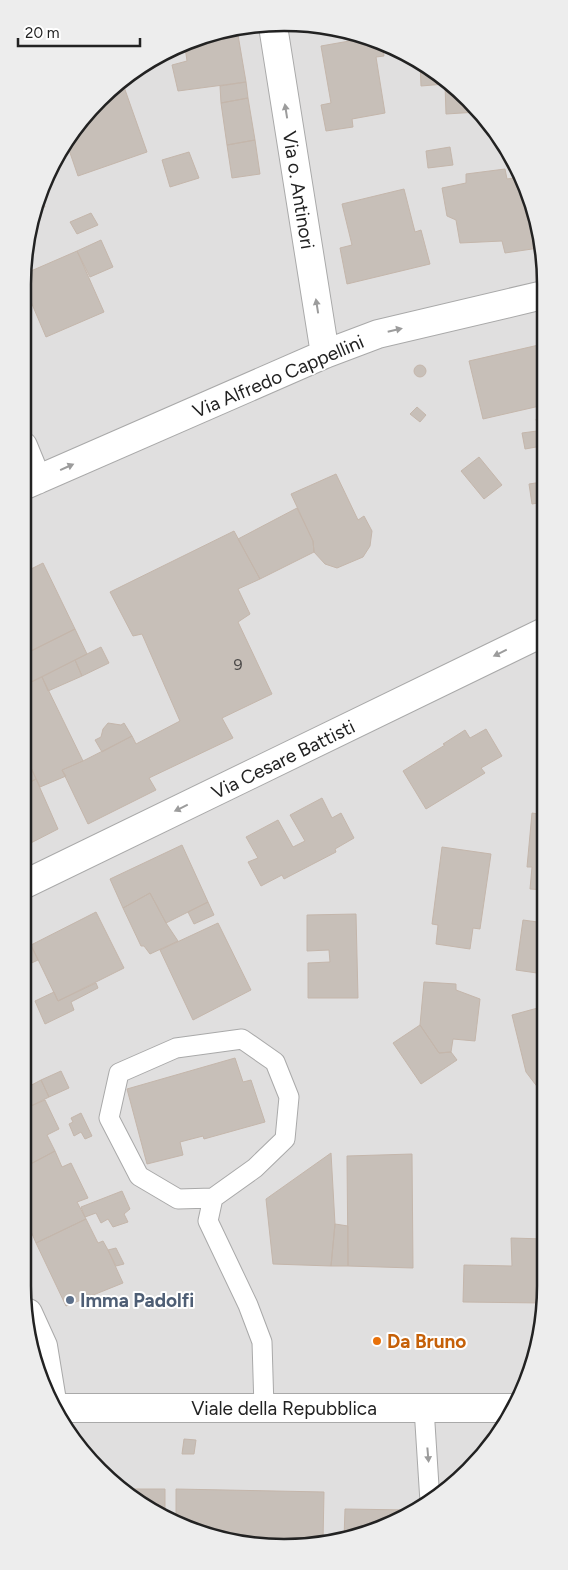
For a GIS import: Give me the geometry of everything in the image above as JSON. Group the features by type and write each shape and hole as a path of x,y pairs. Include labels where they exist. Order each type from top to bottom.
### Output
{"street":[{"name":"Via o. Antinori","path":"274,32 325,354"},
{"name":"Via Alfredo Cappellini","path":"31,483 325,354 378,334 537,296"},
{"name":"Via Cesare Battisti","path":"31,881 537,635"},
{"path":"34,1326 44,1346 49,1379"},
{"name":"Viale della Repubblica","path":"63,1408 505,1408"}],"lane":[{"path":"213,1198 178,1199 139,1176 109,1118 119,1074 176,1048 242,1039 274,1062 289,1097 286,1140 256,1168 213,1198 208,1221 248,1305 262,1342 264,1408"},
{"path":"424,1408 429,1493"}],"shaded area":[{"path":"284,31 333,36 381,50 396,57 438,83 463,105 485,130 511,172 528,219 535,251 537,284 537,1286 532,1335 518,1383 503,1412 474,1453 438,1487 396,1513 349,1530 317,1537 284,1539 251,1537 219,1530 172,1513 130,1487 105,1465 83,1440 65,1412 50,1383 36,1335 32,1303 31,284 36,235 50,187 65,158 94,117 130,83 158,65 187,50 235,36"}],"building":[{"path":"238,35 246,82 178,91 172,65 187,61 186,51"},
{"path":"351,41 383,51 384,56 376,57 385,113 352,119 353,127 326,131 321,105 331,103 321,46"},
{"path":"420,72 440,84 421,86"},
{"path":"246,82 248,98 221,103 220,86"},
{"path":"124,88 147,152 78,176 69,151 94,117"},
{"path":"445,89 470,113 446,114"},
{"path":"248,98 255,140 227,145 221,103"},
{"path":"255,140 260,174 232,178 227,145"},
{"path":"450,147 453,165 428,168 426,151"},
{"path":"189,152 199,178 170,187 162,160"},
{"path":"505,169 507,179 514,178 528,219 535,249 505,253 502,241 460,243 456,220 447,216 442,188 466,183 466,174"},
{"path":"404,189 415,232 421,230 430,264 347,284 340,248 352,245 342,204"},
{"path":"91,213 98,225 77,234 70,222"},
{"path":"101,240 113,267 90,277 77,251"},
{"path":"77,251 104,312 46,337 31,302 32,271"},
{"path":"537,345 537,407 483,419 469,361"},
{"path":"418,365 422,365 426,371 422,377 418,377 414,373 414,369"},
{"path":"417,407 426,415 420,422 410,414"},
{"path":"537,431 537,447 525,449 522,433"},
{"path":"479,457 502,485 484,499 461,471"},
{"path":"336,474 358,520 364,516 372,531 370,546 363,557 337,568 325,564 314,552 313,541 291,494"},
{"path":"537,483 537,503 532,504 529,484"},
{"path":"297,508 313,541 314,552 260,579 238,539"},
{"path":"234,531 260,579 238,589 250,614 238,622 272,694 222,718 233,738 149,778 156,790 88,824 62,770 132,736 136,744 180,721 142,634 133,636 110,592"},
{"path":"43,563 75,629 31,651 31,569"},
{"path":"75,629 87,654 31,682 31,651"},
{"path":"101,647 109,663 82,676 75,660"},
{"path":"75,660 82,676 48,691 42,677"},
{"path":"42,677 83,761 62,770 66,776 40,787 31,767 31,682"},
{"path":"108,723 121,725 124,723 132,736 102,752 95,740 101,737 103,729"},
{"path":"486,729 502,756 481,768 485,773 426,809 403,771 465,730 470,738"},
{"path":"31,768 36,779 31,782"},
{"path":"36,779 58,829 31,843 31,782"},
{"path":"322,798 332,818 341,813 354,838 335,849 336,852 284,879 282,875 261,886 248,862 258,858 246,837 278,820 293,847 305,841 290,815"},
{"path":"532,813 537,814 537,889 530,889 532,867 527,867"},
{"path":"182,845 208,902 166,923 150,893 123,908 110,879"},
{"path":"442,847 491,854 480,929 473,928 470,949 436,944 438,925 432,924"},
{"path":"150,893 178,941 150,954 144,946 141,946 123,908"},
{"path":"208,902 214,915 194,924 188,912"},
{"path":"96,912 124,968 58,1001 31,945"},
{"path":"356,914 358,998 308,998 308,963 330,962 329,950 307,951 307,915"},
{"path":"523,920 537,922 537,973 516,970"},
{"path":"218,923 251,990 193,1020 160,950"},
{"path":"31,946 38,960 31,963"},
{"path":"424,982 456,984 456,990 480,999 475,1041 453,1039 451,1052 439,1053 420,1025"},
{"path":"96,983 98,988 71,1002 74,1010 45,1024 35,1001 54,992 58,1001"},
{"path":"537,1008 537,1086 526,1072 512,1015"},
{"path":"420,1025 439,1053 451,1052 457,1060 421,1084 393,1043"},
{"path":"235,1058 243,1082 251,1080 265,1122 204,1139 203,1136 180,1142 183,1155 147,1164 127,1089"},
{"path":"61,1071 69,1088 49,1097 41,1080"},
{"path":"41,1080 49,1097 31,1106 31,1085"},
{"path":"45,1100 59,1129 47,1135 55,1151 31,1164 31,1106"},
{"path":"81,1113 92,1136 85,1139 81,1132 74,1136 69,1124 73,1122 71,1118"},
{"path":"55,1151 62,1167 71,1163 88,1198 77,1202 86,1219 36,1243 31,1231 31,1164"},
{"path":"331,1153 335,1224 331,1266 273,1264 266,1199"},
{"path":"412,1154 413,1268 348,1266 347,1156"},
{"path":"122,1191 130,1209 124,1214 128,1222 113,1227 108,1219 101,1223 96,1213 85,1217 81,1207"},
{"path":"86,1219 98,1243 103,1241 123,1283 66,1306 36,1243"},
{"path":"335,1224 348,1226 348,1266 331,1266"},
{"path":"511,1238 537,1239 536,1303 463,1302 464,1265 512,1266"},
{"path":"116,1248 124,1264 116,1266 108,1250"},
{"path":"184,1439 196,1440 194,1454 182,1454"},
{"path":"133,1489 165,1489 165,1509"},
{"path":"176,1489 324,1492 323,1536 317,1537 284,1539 251,1537 219,1530 176,1515"},
{"path":"345,1509 401,1510 381,1520 344,1531"}],"place":[{"name":"Imma Padolfi","path":"70,1300"},
{"name":"Da Bruno","path":"377,1341"}]}
